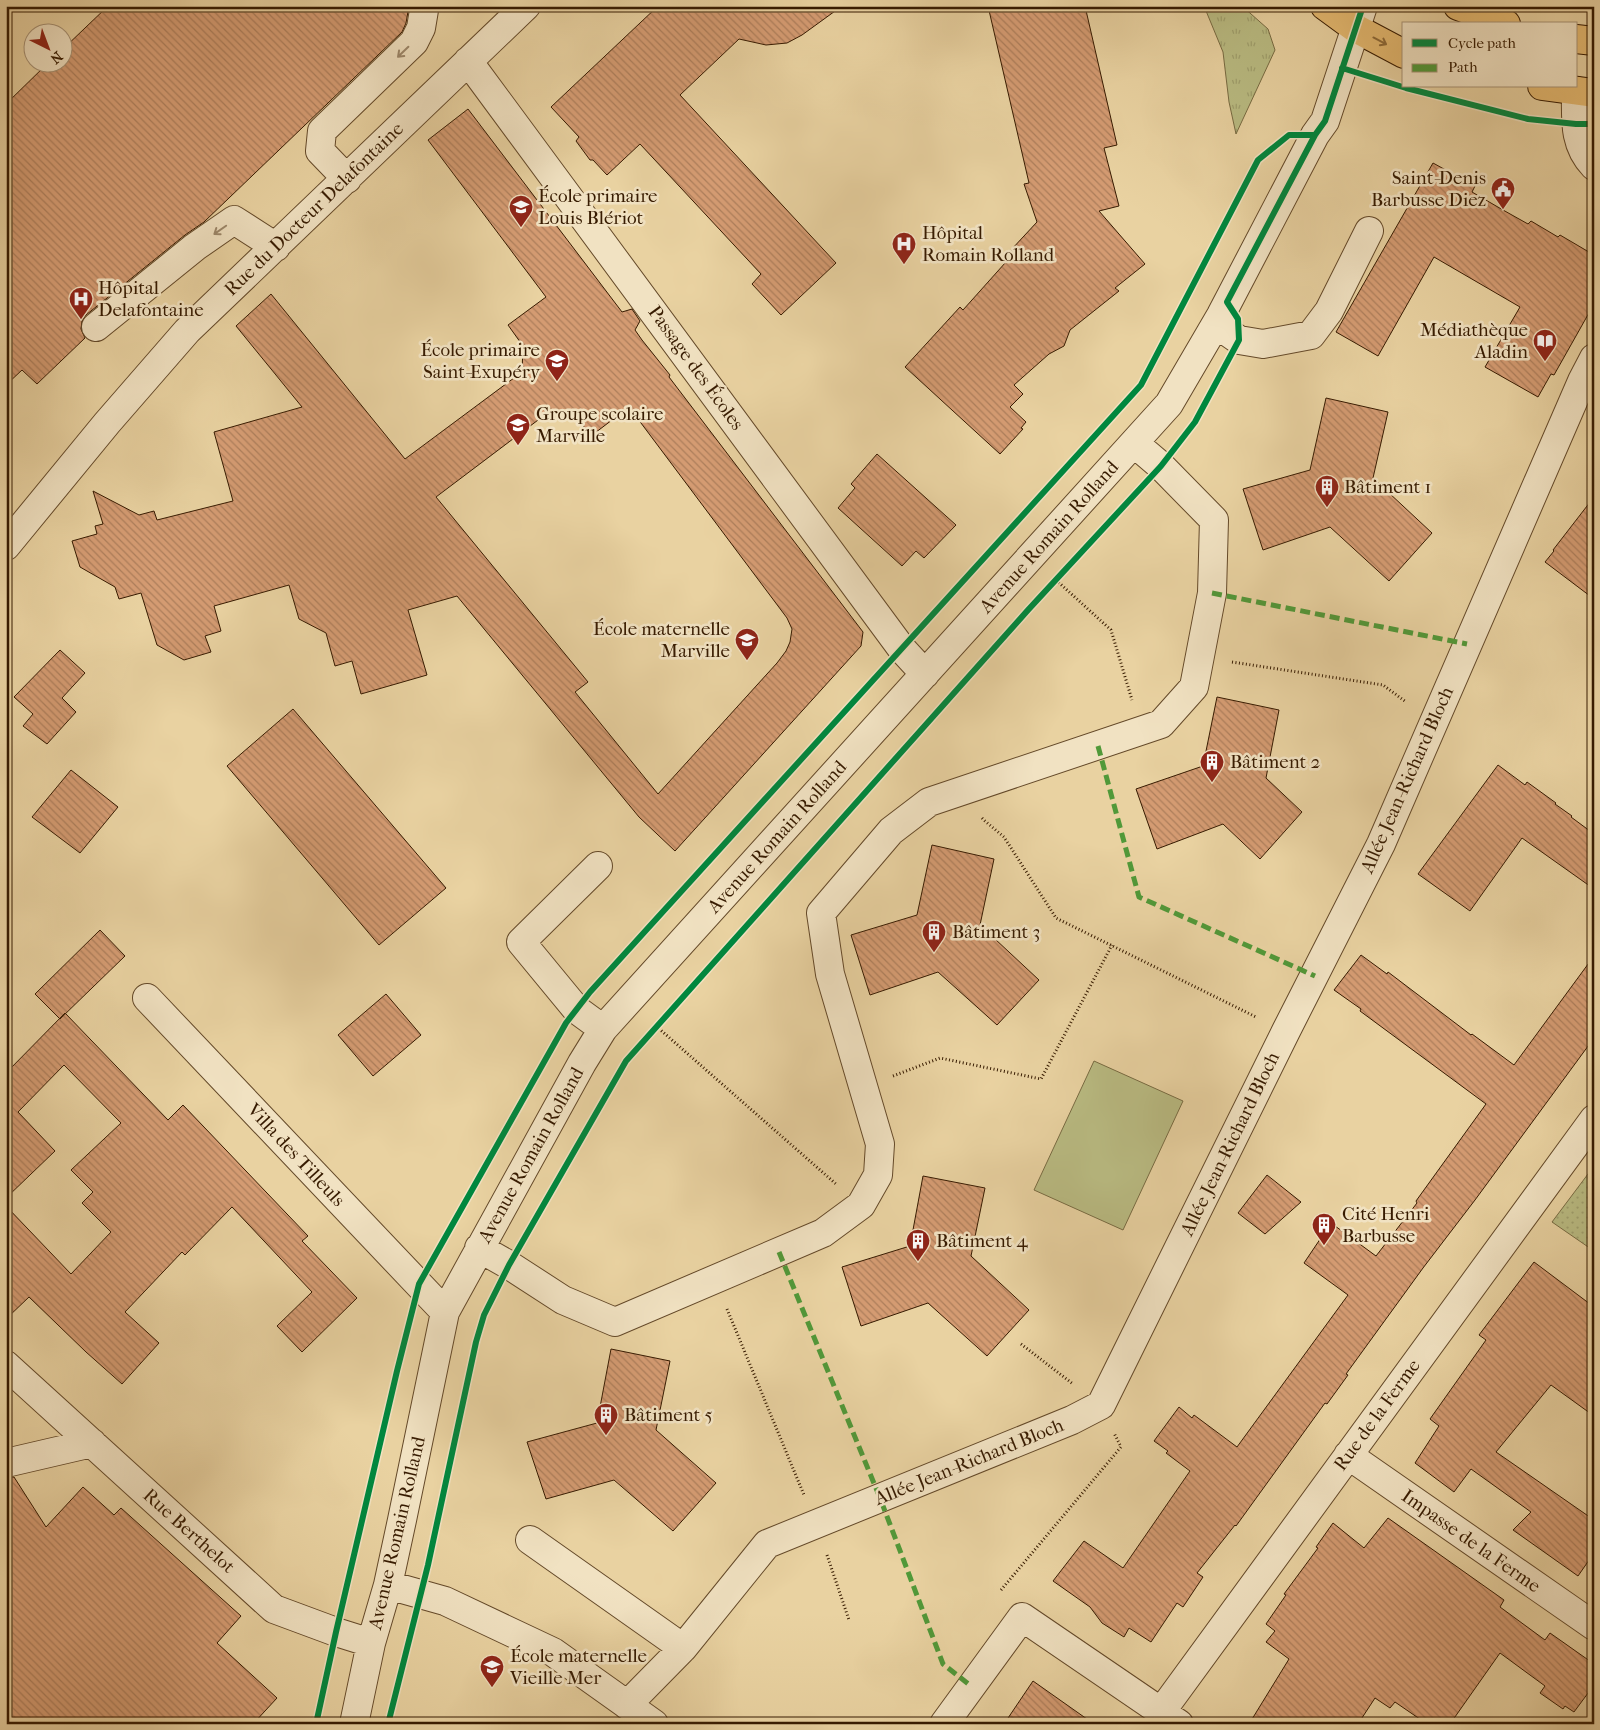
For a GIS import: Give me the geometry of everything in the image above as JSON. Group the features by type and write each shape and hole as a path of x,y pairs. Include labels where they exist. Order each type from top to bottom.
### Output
{"main road":[{"path":"1325,6 1359,17 1402,52"},
{"path":"1458,6 1501,22"},
{"path":"1578,39 1594,42"},
{"path":"1556,88 1585,92"}],"street":[{"name":"Rue du Docteur Delafontaine","path":"6,546 107,423 187,331 526,6"},
{"path":"347,179 320,151 322,131 414,42 421,28 424,10"},
{"name":"Avenue Romain Rolland","path":"354,1724 371,1643 388,1585 445,1312 582,1062 603,1028 1169,404 1216,324 1315,135 1325,121 1359,17"},
{"name":"Passage des Écoles","path":"468,61 902,649 925,674"},
{"path":"1585,92 1576,124 1578,136 1586,157 1594,166"},
{"path":"96,326 195,247 234,220 276,247"},
{"path":"1216,324 1239,340 1263,344 1311,335 1329,311 1370,231"},
{"name":"Allée Jean-Richard Bloch","path":"627,1705 683,1648 767,1544 1072,1420 1102,1405 1286,1031 1381,844 1582,380 1594,358"},
{"path":"479,1248 510,1265 563,1300 615,1322 823,1233 861,1205 878,1175 880,1144 830,974 820,913 890,831 929,802 1162,724 1194,687 1212,593 1214,520 1161,466 1134,443"},
{"path":"598,866 521,942 577,1010 603,1028"},
{"name":"Villa des Tilleuls","path":"147,998 445,1312"},
{"name":"Rue de la Ferme","path":"1170,1718 1348,1456 1594,1119"},
{"name":"Rue Berthelot","path":"6,1365 274,1609 371,1643"},
{"path":"6,1463 92,1443"},
{"name":"Impasse de la Ferme","path":"1348,1456 1594,1626"},
{"path":"530,1540 683,1648"},
{"path":"388,1585 445,1601 553,1652 654,1724"},
{"path":"944,1724 1022,1617 1170,1718"}],"path":[{"path":"1050,586 1062,573"},
{"path":"1056,580 1111,630 1141,731"},
{"path":"1200,657 1383,685 1433,722"},
{"path":"965,790 985,821 1004,837 1056,918 1286,1031"},
{"path":"863,1086 940,1058 1040,1079 1112,945"},
{"path":"650,1033 662,1019"},
{"path":"656,1026 861,1205"},
{"path":"715,1280 816,1524 849,1620"},
{"path":"1021,1344 1102,1405 1120,1447 996,1595 1022,1617"}],"green space":[{"path":"1204,6 1242,6 1268,29 1275,50 1236,134 1229,102 1223,52"},
{"path":"1094,1061 1183,1101 1123,1230 1034,1190"},
{"path":"1594,1166 1594,1251 1552,1222"}],"building":[{"name":"Hôpital Delafontaine","path":"108,6 409,6 406,23 402,32 204,222 185,235 86,315 82,321 81,329 85,338 37,384 22,370 6,385 6,104 39,72 72,72 72,40"},
{"path":"658,6 842,6 802,35 787,43 766,45 739,39 680,95 836,263 781,315 752,284 761,274 640,144 607,175 593,160 590,160 576,141 579,137 551,107"},
{"path":"988,6 1085,6 1117,145 1104,148 1119,206 1099,211 1145,264 1115,288 1119,291 1070,330 1064,346 1049,354 1014,385 1023,394 1010,407 1026,422 1021,428 1023,429 1000,454 905,367 960,307 963,310 1014,253 1011,250 1037,222 1024,184 1029,183"},
{"path":"468,109 622,312 632,309 640,321 635,330 642,340 863,632 861,646 675,851 639,817 457,596 408,610 427,675 361,694 352,661 335,666 326,633 299,619 289,585 214,606 221,631 205,636 211,652 184,660 157,645 141,593 119,599 115,587 80,567 72,541 97,534 95,526 103,524 93,491 139,515 154,511 157,520 233,501 214,432 302,407 236,326 271,294 405,459 522,372 523,346 508,325 546,297 428,140","holes":["629,407 787,618 792,629 786,651 658,794 575,692 588,682 436,497 550,411 574,414 591,436"]},
{"path":"1433,163 1475,186 1472,192 1503,210 1528,224 1531,221 1558,237 1560,235 1594,255 1594,304 1554,375 1551,374 1538,397 1485,367 1520,307 1434,257 1378,356 1336,332"},
{"name":"Bâtiment 1","path":"1326,398 1388,412 1373,478 1432,533 1389,581 1330,527 1263,550 1243,489 1310,470"},
{"path":"877,454 956,525 924,558 916,551 902,566 838,508 855,488 851,484"},
{"path":"1594,497 1594,599 1545,562"},
{"path":"60,650 85,673 62,698 76,712 47,744 23,726 33,714 14,697"},
{"name":"Bâtiment 2","path":"1217,697 1279,710 1266,778 1302,812 1260,859 1223,824 1157,849 1136,789 1203,766"},
{"path":"293,709 446,888 379,945 227,766"},
{"path":"1498,765 1525,785 1527,782 1594,834 1594,889 1522,838 1470,911 1418,874"},
{"path":"71,770 118,807 80,853 32,817"},
{"name":"Bâtiment 3","path":"932,845 994,859 980,925 1039,980 997,1025 938,972 870,995 851,935 917,915"},
{"path":"100,930 125,956 60,1019 35,994"},
{"name":"Cité Henri Barbusse","path":"1361,955 1387,974 1388,972 1514,1065 1594,956 1594,1038 1423,1268 1346,1374 1348,1375 1327,1404 1325,1403 1236,1526 1197,1573 1203,1577 1183,1607 1177,1603 1151,1642 1129,1628 1124,1637 1102,1623 1090,1607 1053,1581 1084,1541 1123,1568 1190,1471 1166,1453 1168,1451 1154,1441 1179,1407 1192,1418 1194,1415 1237,1447 1348,1295 1304,1263 1331,1223 1376,1256 1417,1203 1416,1201 1486,1104 1334,990"},
{"path":"386,994 421,1035 373,1076 338,1035"},
{"path":"65,1013 168,1120 183,1105 308,1236 302,1241 357,1298 302,1352 277,1326 312,1292 232,1207 185,1255 182,1252 125,1312 159,1343 122,1384 29,1297 6,1319 6,1206 71,1274 111,1232 82,1203 93,1192 71,1170 121,1123 64,1065 18,1112 55,1151 6,1198 6,1073"},
{"path":"1267,1175 1301,1202 1265,1234 1238,1213"},
{"name":"Bâtiment 4","path":"923,1176 985,1188 971,1256 1029,1310 987,1356 928,1303 861,1326 842,1267 910,1246"},
{"path":"1534,1262 1594,1307 1594,1416 1551,1385 1496,1452 1594,1520 1594,1553 1578,1576 1513,1530 1531,1512 1471,1469 1454,1492 1415,1463 1439,1426 1430,1419 1486,1340 1479,1335"},
{"name":"Bâtiment 5","path":"611,1349 670,1361 656,1430 716,1483 673,1531 614,1480 546,1499 527,1442 597,1423"},
{"path":"14,1477 46,1527 83,1487 114,1515 121,1508 241,1616 217,1643 277,1698 253,1724 6,1724 6,1478"},
{"path":"1388,1518 1504,1600 1500,1607 1545,1640 1550,1633 1594,1664 1594,1685 1574,1712 1565,1706 1563,1709 1540,1693 1545,1686 1500,1653 1450,1724 1427,1724 1395,1702 1390,1708 1375,1698 1358,1724 1249,1724 1289,1659 1266,1642 1275,1631 1266,1624 1286,1595 1284,1594 1318,1548 1316,1547 1333,1523 1364,1548"},
{"path":"1033,1681 1094,1724 1004,1724"}],"marked path":[{"path":"1212,593 1467,644"},
{"path":"1098,746 1139,897 1315,976"},
{"path":"779,1252 880,1498 943,1664 971,1686"}],"cycle path":[{"path":"388,1724 428,1565 476,1342 484,1315 509,1265 626,1061 1028,610 1161,466 1195,422 1239,340 1238,319 1227,302 1315,135 1325,121 1363,6"},
{"path":"1342,68 1402,87"},
{"path":"1406,88 1528,119 1594,124"},
{"path":"316,1724 397,1371 419,1284 566,1023 590,992 1141,385 1258,160 1289,135 1315,135"}],"place":[{"name":"Saint-Denis Barbusse Diez","path":"1503,210"},
{"name":"École primaire Louis Blériot","path":"521,228"},
{"name":"Hôpital Romain Rolland","path":"904,265"},
{"name":"Hôpital Delafontaine","path":"81,320"},
{"name":"Médiathèque Aladin","path":"1545,362"},
{"name":"École primaire Saint-Exupéry","path":"557,382"},
{"name":"Groupe scolaire Marville","path":"518,446"},
{"name":"Bâtiment 1","path":"1327,508"},
{"name":"École maternelle Marville","path":"747,661"},
{"name":"Bâtiment 2","path":"1212,783"},
{"name":"Bâtiment 3","path":"934,953"},
{"name":"Cité Henri Barbusse","path":"1324,1246"},
{"name":"Bâtiment 4","path":"918,1262"},
{"name":"Bâtiment 5","path":"606,1436"},
{"name":"École maternelle Vieille Mer","path":"492,1688"}]}
